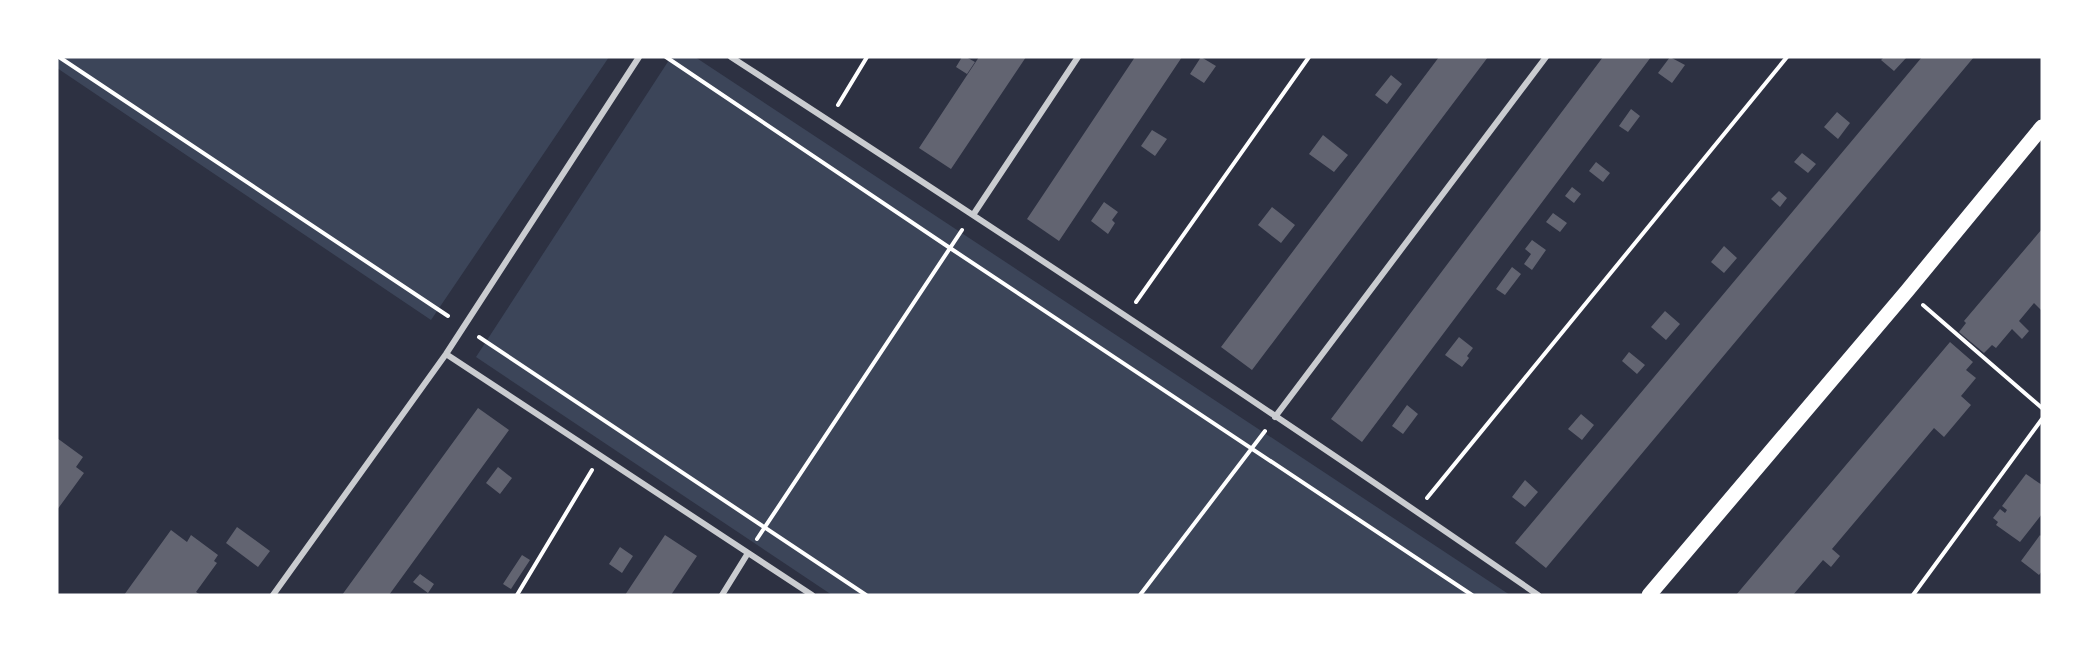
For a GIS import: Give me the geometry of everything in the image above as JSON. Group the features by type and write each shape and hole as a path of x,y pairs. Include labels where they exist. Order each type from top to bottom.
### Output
{"main road":[{"path":"1649,595 1907,291 2042,127"}],"street":[{"path":"273,595 446,354 639,57"},
{"path":"731,57 973,215 1417,511 1538,595"},
{"path":"973,215 1078,57"},
{"path":"1275,417 1546,57"},
{"path":"446,354 812,595"},
{"path":"722,595 748,553"}],"path":[{"path":"59,57 866,595"},
{"path":"666,57 1472,595"},
{"path":"829,120 867,57"},
{"path":"1126,317 1309,57"},
{"path":"1417,511 1787,57"},
{"path":"748,553 973,215"},
{"path":"1907,291 2042,408"},
{"path":"1140,595 1275,417"},
{"path":"1913,595 2042,419"},
{"path":"517,595 600,456"}],"shaded area":[{"path":"57,57 609,57 431,320 57,68"},
{"path":"671,57 695,57 1510,595 832,595 476,357"}],"building":[{"path":"962,57 975,62 967,74 956,67"},
{"path":"979,57 1026,57 951,169 919,148"},
{"path":"1135,57 1182,57 1059,241 1027,219"},
{"path":"1201,57 1216,66 1204,83 1190,74"},
{"path":"1439,57 1488,57 1252,370 1221,347"},
{"path":"1603,57 1651,57 1362,442 1331,419"},
{"path":"1670,57 1685,65 1672,83 1658,73"},
{"path":"1884,57 1907,57 1894,71 1881,60"},
{"path":"1922,57 1974,57 1546,568 1515,543"},
{"path":"1391,75 1402,84 1387,104 1375,95"},
{"path":"1631,109 1640,116 1628,132 1619,126"},
{"path":"1837,112 1850,123 1838,139 1824,127"},
{"path":"1152,130 1167,139 1155,156 1141,146"},
{"path":"1323,135 1348,155 1334,172 1309,154"},
{"path":"1802,153 1816,164 1808,173 1794,162"},
{"path":"1596,162 1610,173 1603,182 1589,171"},
{"path":"1572,187 1581,194 1574,203 1565,196"},
{"path":"1779,191 1787,198 1780,207 1771,199"},
{"path":"1104,202 1118,212 1112,220 1115,223 1108,234 1091,221"},
{"path":"1272,207 1295,225 1281,243 1258,225"},
{"path":"1553,213 1567,223 1560,232 1546,222"},
{"path":"2042,229 2042,311 2034,303 2019,321 2029,331 2022,339 2012,329 1996,348 1992,345 1984,353 1959,332 1966,323 1964,321"},
{"path":"1532,240 1546,250 1532,270 1524,264 1531,254 1525,249"},
{"path":"1724,246 1737,258 1724,273 1711,262"},
{"path":"1512,267 1521,274 1505,295 1496,289"},
{"path":"1665,311 1680,324 1666,340 1651,327"},
{"path":"1459,337 1473,348 1462,367 1445,355"},
{"path":"1950,342 1973,362 1966,370 1976,378 1961,396 1971,405 1944,437 1934,428 1832,549 1840,556 1831,567 1823,560 1793,595 1736,595"},
{"path":"1629,352 1645,365 1637,374 1622,361"},
{"path":"1407,405 1418,414 1403,434 1392,426"},
{"path":"478,408 509,430 389,595 342,595"},
{"path":"1581,414 1594,425 1582,440 1568,429"},
{"path":"57,438 83,457 76,467 84,473 57,510"},
{"path":"498,467 512,478 500,494 486,483"},
{"path":"2026,474 2042,485 2042,514 2020,542 1996,525 1998,522 1993,518 2000,509 2005,513 2007,510 2002,506"},
{"path":"1525,480 1538,492 1525,507 1512,497"},
{"path":"237,527 270,551 258,567 226,543"},
{"path":"171,530 187,542 191,535 218,555 214,561 217,563 196,592 201,595 124,595"},
{"path":"665,535 697,556 671,595 625,595"},
{"path":"2040,535 2042,537 2042,571 2039,575 2021,561"},
{"path":"620,547 633,556 622,573 609,564"},
{"path":"522,555 530,560 511,589 503,584"},
{"path":"420,574 434,584 428,593 413,582"}]}
